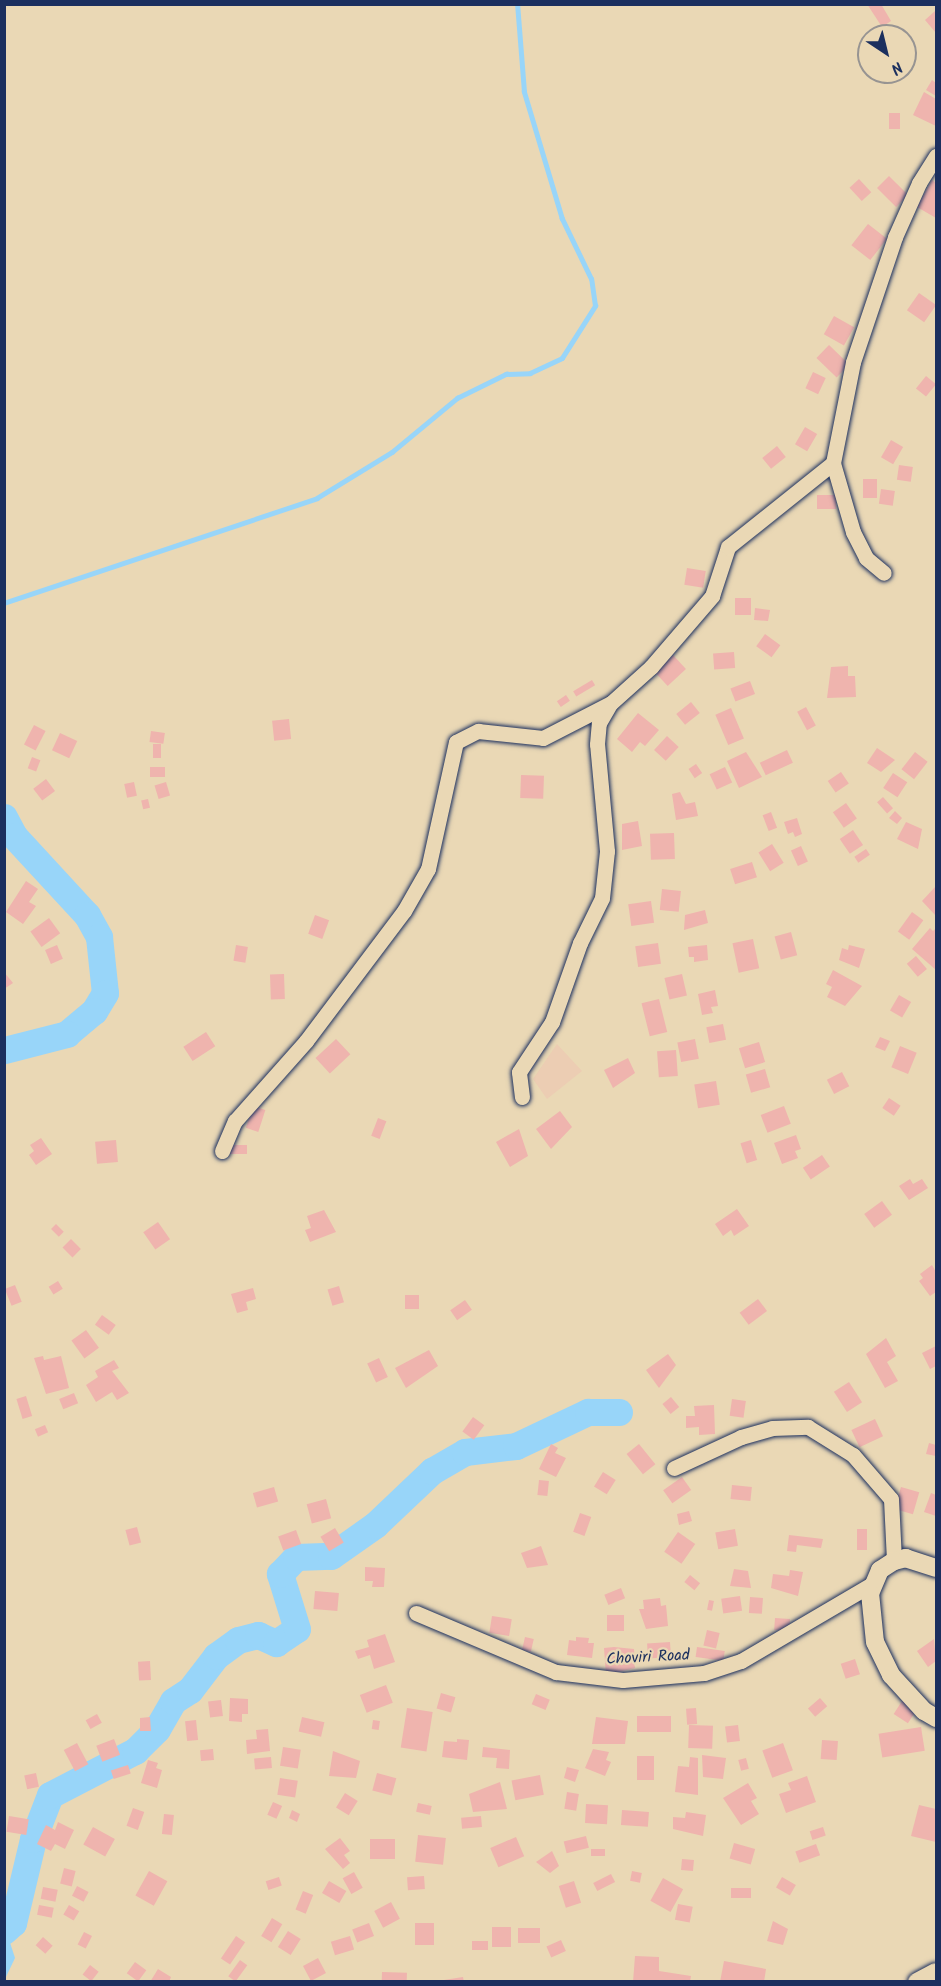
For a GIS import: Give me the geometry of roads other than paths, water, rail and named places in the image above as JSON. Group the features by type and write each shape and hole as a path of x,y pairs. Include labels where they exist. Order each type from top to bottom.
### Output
{"street":[{"path":"884,573 866,558 853,532 833,463 856,352 895,237 919,183 936,156"},
{"path":"222,1151 235,1121 306,1041 404,912 428,869 456,742 478,731 543,738 611,703 651,666 712,596 728,547 833,463"},
{"path":"522,1097 519,1072 552,1022 580,943 602,898 607,851 597,744 599,723 611,703"},
{"path":"674,1468 741,1437 772,1428 808,1427 853,1455 891,1499 894,1561"},
{"path":"936,1568 906,1558 894,1561 880,1570 872,1584 875,1642 891,1676 924,1711 936,1718"},
{"name":"Choviri Road","path":"416,1613 556,1671 623,1680 704,1673 741,1661 872,1584"},
{"path":"917,1982 936,1972"}],"water":[{"path":"5,1927 15,1958 4,1979"}],"waterway":[{"path":"4,603 317,498 392,452 457,398 506,374 530,373 562,358 595,306 591,279 562,219 524,92 517,4"},
{"path":"4,817 14,836 87,915 99,937 105,993 94,1011 67,1034 4,1050"},
{"path":"4,1931 13,1923 33,1839 50,1795 135,1751 157,1729 173,1701 190,1690 216,1656 238,1640 258,1635 276,1643 297,1629 280,1574 296,1557 331,1556 375,1525 432,1471 465,1452 516,1446 588,1412 619,1412"}]}
